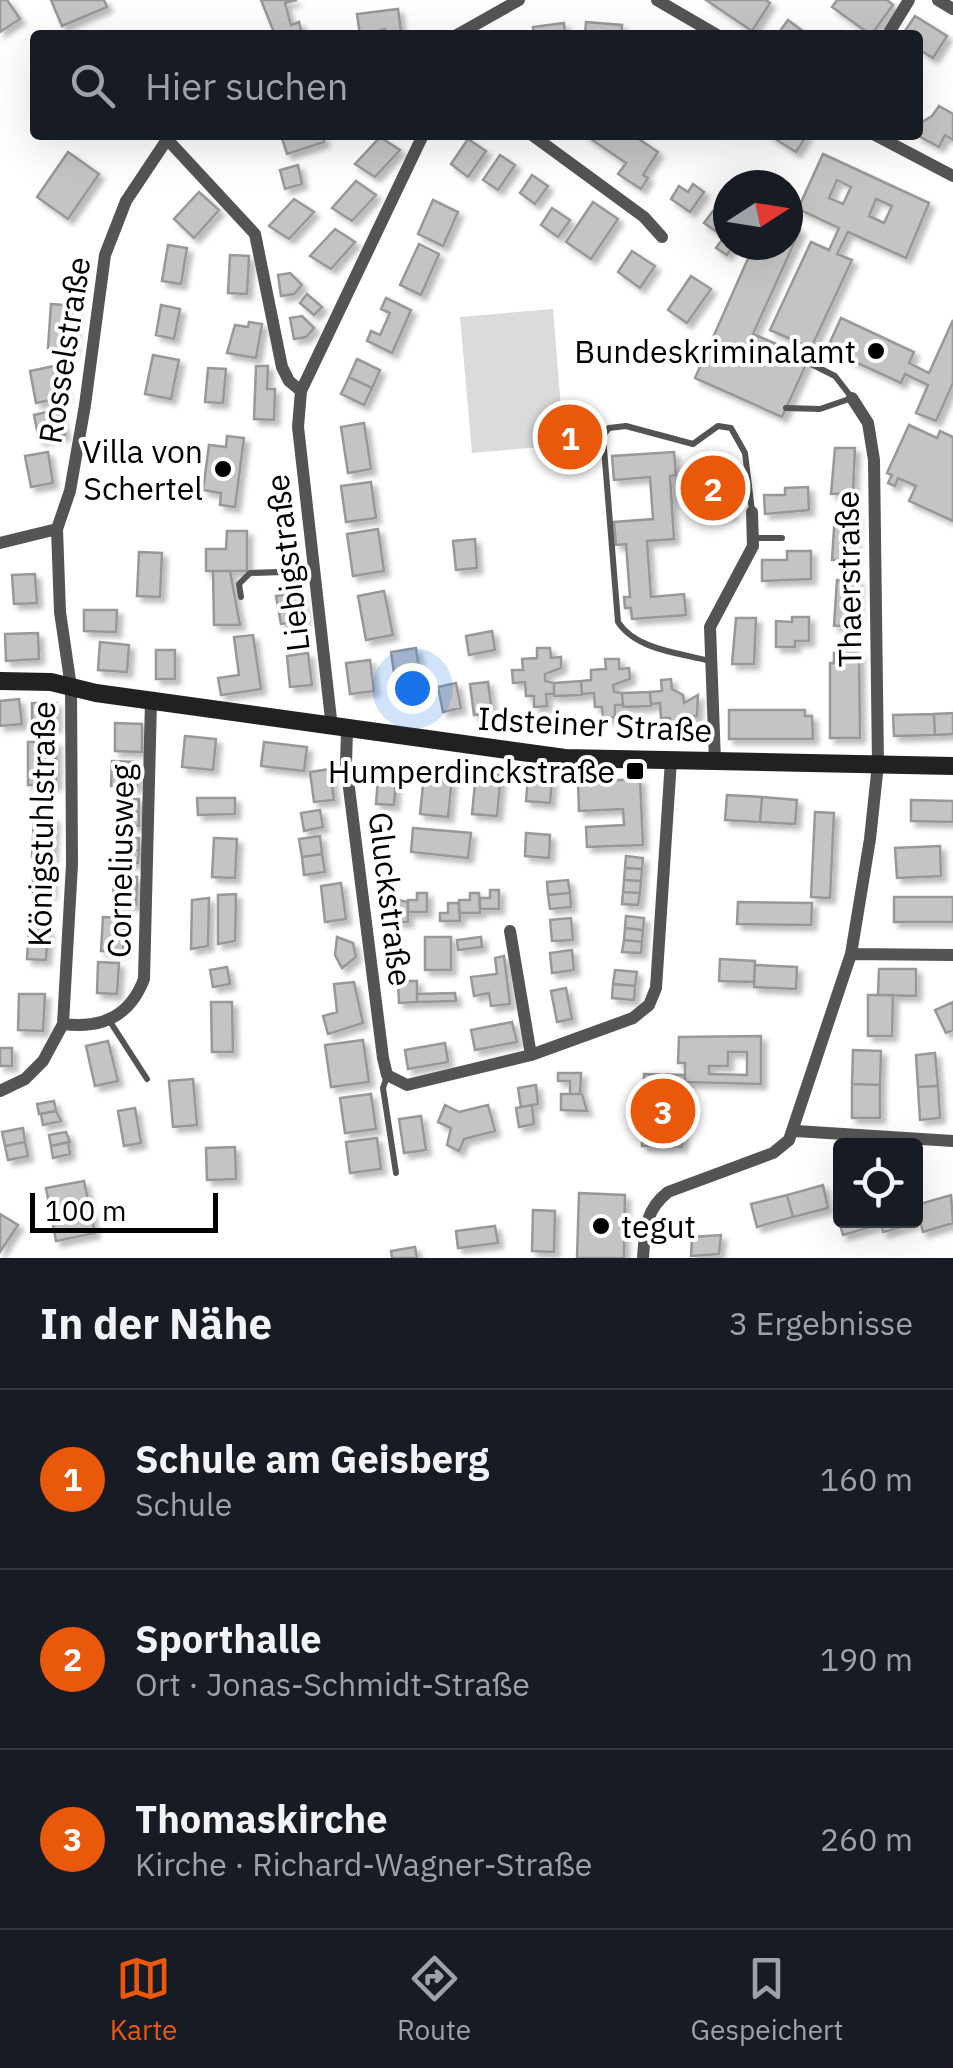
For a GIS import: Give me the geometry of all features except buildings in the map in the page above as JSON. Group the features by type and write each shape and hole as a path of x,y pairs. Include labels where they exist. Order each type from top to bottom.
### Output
{"street":[{"path":"466,30 519,0"},
{"path":"658,0 709,30"},
{"path":"891,30 909,0"},
{"path":"938,0 953,9"},
{"name":"Rosselstraße","path":"57,530 70,492 86,405 105,255 126,201 166,140"},
{"name":"Liebigstraße","path":"171,140 255,234 282,366 289,381 301,391"},
{"name":"Liebigstraße","path":"340,729 298,427 301,391 421,140"},
{"path":"539,140 644,218 662,237"},
{"path":"885,140 953,176"},
{"name":"Thaerstraße","path":"796,1131 850,954 878,764 874,460 868,423 852,398"},
{"path":"715,761 710,660 713,618 747,561 754,538 752,512"},
{"path":"0,543 57,530"},
{"name":"Königstuhlstraße","path":"0,1091 24,1079 43,1061 63,1024 72,864 71,687 60,612 57,530"},
{"name":"Idsteiner Straße","path":"0,681 71,687 533,755 953,766"},
{"name":"Corneliusweg","path":"109,1020 132,1004 146,966 151,701"},
{"name":"Gluckstraße","path":"340,729 387,1074"},
{"path":"387,1074 400,1084 424,1084 531,1055 633,1018 649,1005 656,988 671,760"},
{"path":"510,931 531,1055"},
{"path":"850,954 953,956"},
{"path":"63,1024 93,1026 109,1020"},
{"path":"643,1258 645,1226 656,1202 668,1192 772,1153 796,1131 953,1141"}],"lane":[{"path":"786,408 820,409 852,398 835,376 807,362"},
{"path":"710,660 656,648 627,633 618,622 603,436 608,428 626,426 694,444 718,426 731,428 745,454 752,512"},
{"path":"754,538 782,538"},
{"path":"241,597 240,584 250,573 316,571"},
{"path":"109,1020 147,1079"},
{"path":"387,1074 384,1088 396,1173"}],"shaded area":[{"path":"553,309 564,445 472,453 460,317"}],"place":[{"name":"Bundeskriminalamt","path":"876,351"},
{"name":"Schule am Geisberg","path":"570,437"},
{"name":"Villa von Schertel","path":"223,469"},
{"name":"Sporthalle","path":"713,488"},
{"name":"Humperdinckstraße","path":"635,771"},
{"name":"Thomaskirche","path":"663,1111"},
{"name":"tegut","path":"601,1226"}]}
